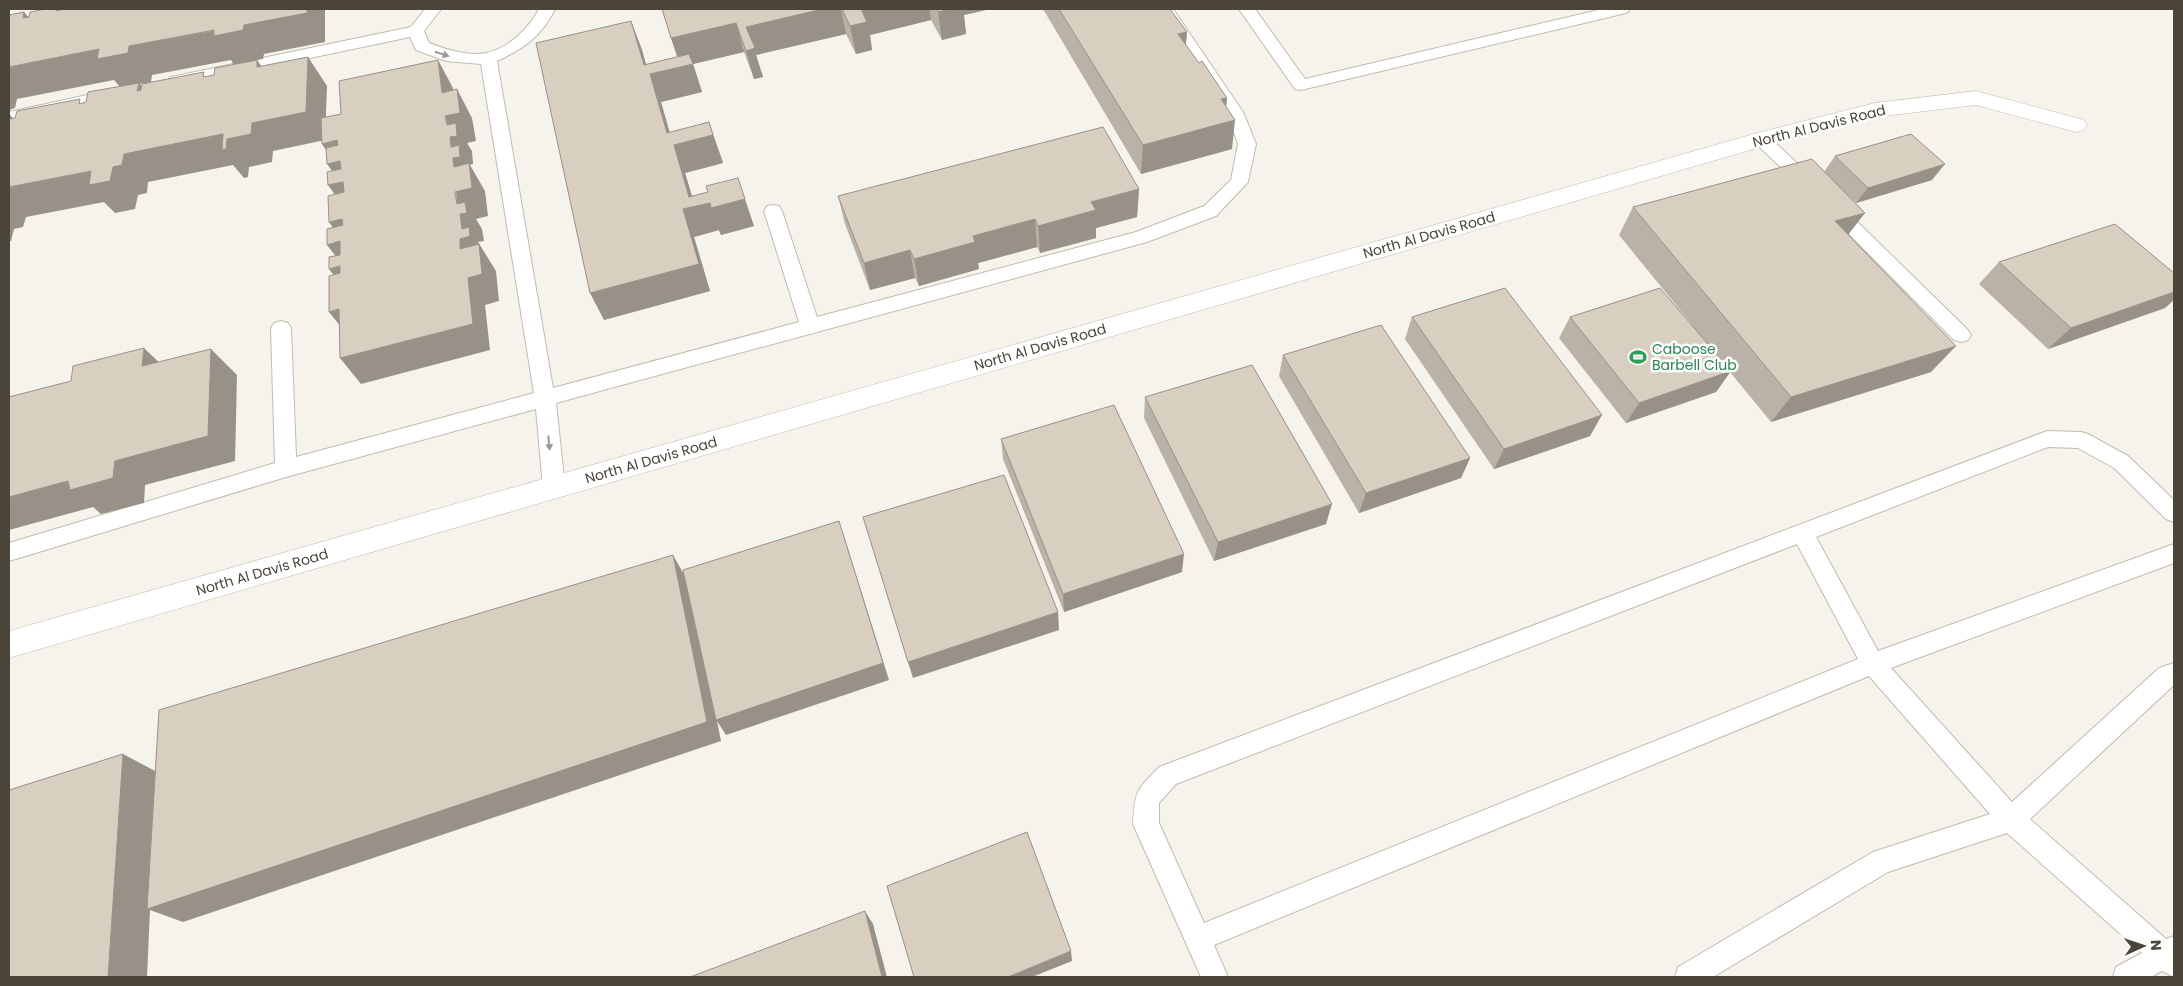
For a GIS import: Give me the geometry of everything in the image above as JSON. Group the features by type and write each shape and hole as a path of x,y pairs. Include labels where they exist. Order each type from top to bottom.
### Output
{"street":[{"name":"North Al Davis Road","path":"9,645 1760,140 1876,110 1976,98 2076,125"}],"lane":[{"path":"162,84 416,31 433,9"},
{"path":"416,31 422,46 446,56 488,59 512,48 540,24 547,9"},
{"path":"9,552 286,468 1141,237 1210,211 1239,182 1246,144 1235,112 1165,9"},
{"path":"1247,9 1301,85 1622,9"},
{"path":"488,59 545,399 554,488"},
{"path":"9,118 133,90"},
{"path":"1760,140 1814,188 1961,335"},
{"path":"773,211 810,326"},
{"path":"281,328 286,468"},
{"path":"1215,977 1146,824 1148,798 1168,775 2047,439 2081,440 2122,462 2174,513"},
{"path":"1802,533 1873,664 2011,819 2171,956 2126,977"},
{"path":"1197,939 1873,664 2174,553"},
{"path":"1688,977 1882,861 2011,819 2106,734 2167,676 2174,674"}],"building":[{"path":"56,9 56,11 64,9 307,9 307,13 244,25 243,30 214,36 214,30 129,46 128,53 97,59 99,49 9,67 9,15 24,12 23,18 29,17 30,12"},
{"path":"662,9 823,9 746,27 755,48 746,51 736,23 671,38"},
{"path":"842,9 861,9 867,22 850,26"},
{"path":"937,9 949,9 938,12"},
{"path":"1059,9 1170,9 1187,32 1178,34 1199,63 1202,61 1227,98 1221,99 1235,120 1143,145"},
{"path":"631,21 644,65 689,54 693,64 650,74 667,133 709,122 713,135 674,145 689,197 708,192 706,186 738,178 745,199 711,208 710,203 683,209 699,264 590,293 536,43"},
{"path":"308,57 306,112 252,123 251,134 227,139 226,149 222,150 223,134 124,154 122,165 113,167 110,181 89,185 91,171 9,187 9,119 15,118 17,111 80,99 79,104 86,102 88,92 139,83 137,91 141,90 142,84 204,72 203,77 214,75 215,68 257,60 257,67"},
{"path":"438,60 442,93 457,89 460,113 445,116 447,125 456,123 457,136 450,137 451,147 459,145 460,157 453,158 454,167 469,163 472,188 455,192 457,204 465,202 467,213 460,214 462,229 469,227 470,236 460,239 460,249 479,244 482,274 468,278 473,324 340,358 339,309 329,312 329,276 340,273 340,266 329,269 329,257 340,255 340,241 327,245 327,229 343,225 342,219 329,222 328,196 344,192 343,182 328,185 327,172 341,169 340,161 327,164 326,148 338,145 337,140 322,144 321,118 341,114 339,81"},
{"path":"1103,127 1139,189 1091,202 1096,210 1038,226 1035,219 973,236 975,242 914,259 910,250 864,263 838,196"},
{"path":"1911,134 1945,164 1868,188 1835,156"},
{"path":"1812,159 1865,213 1835,221 1956,346 1791,397 1633,207"},
{"path":"2115,224 2174,273 2174,292 2071,328 1999,262"},
{"path":"1505,288 1602,415 1504,449 1412,317"},
{"path":"1660,288 1731,371 1639,403 1570,317"},
{"path":"1381,325 1470,458 1366,493 1283,355"},
{"path":"144,348 142,366 211,349 208,436 115,461 113,478 70,490 68,481 9,497 9,397 71,381 73,366"},
{"path":"1252,365 1332,504 1218,542 1145,397"},
{"path":"1114,405 1184,554 1063,594 1001,439"},
{"path":"1004,475 1058,612 908,662 863,517"},
{"path":"839,521 883,663 716,720 683,570"},
{"path":"673,555 707,722 147,909 159,710"},
{"path":"123,754 108,977 9,977 9,790"},
{"path":"1027,832 1071,951 1008,977 914,977 887,886"},
{"path":"865,911 882,977 690,977"}],"place":[{"name":"Caboose Barbell Club","path":"1638,357"}]}
